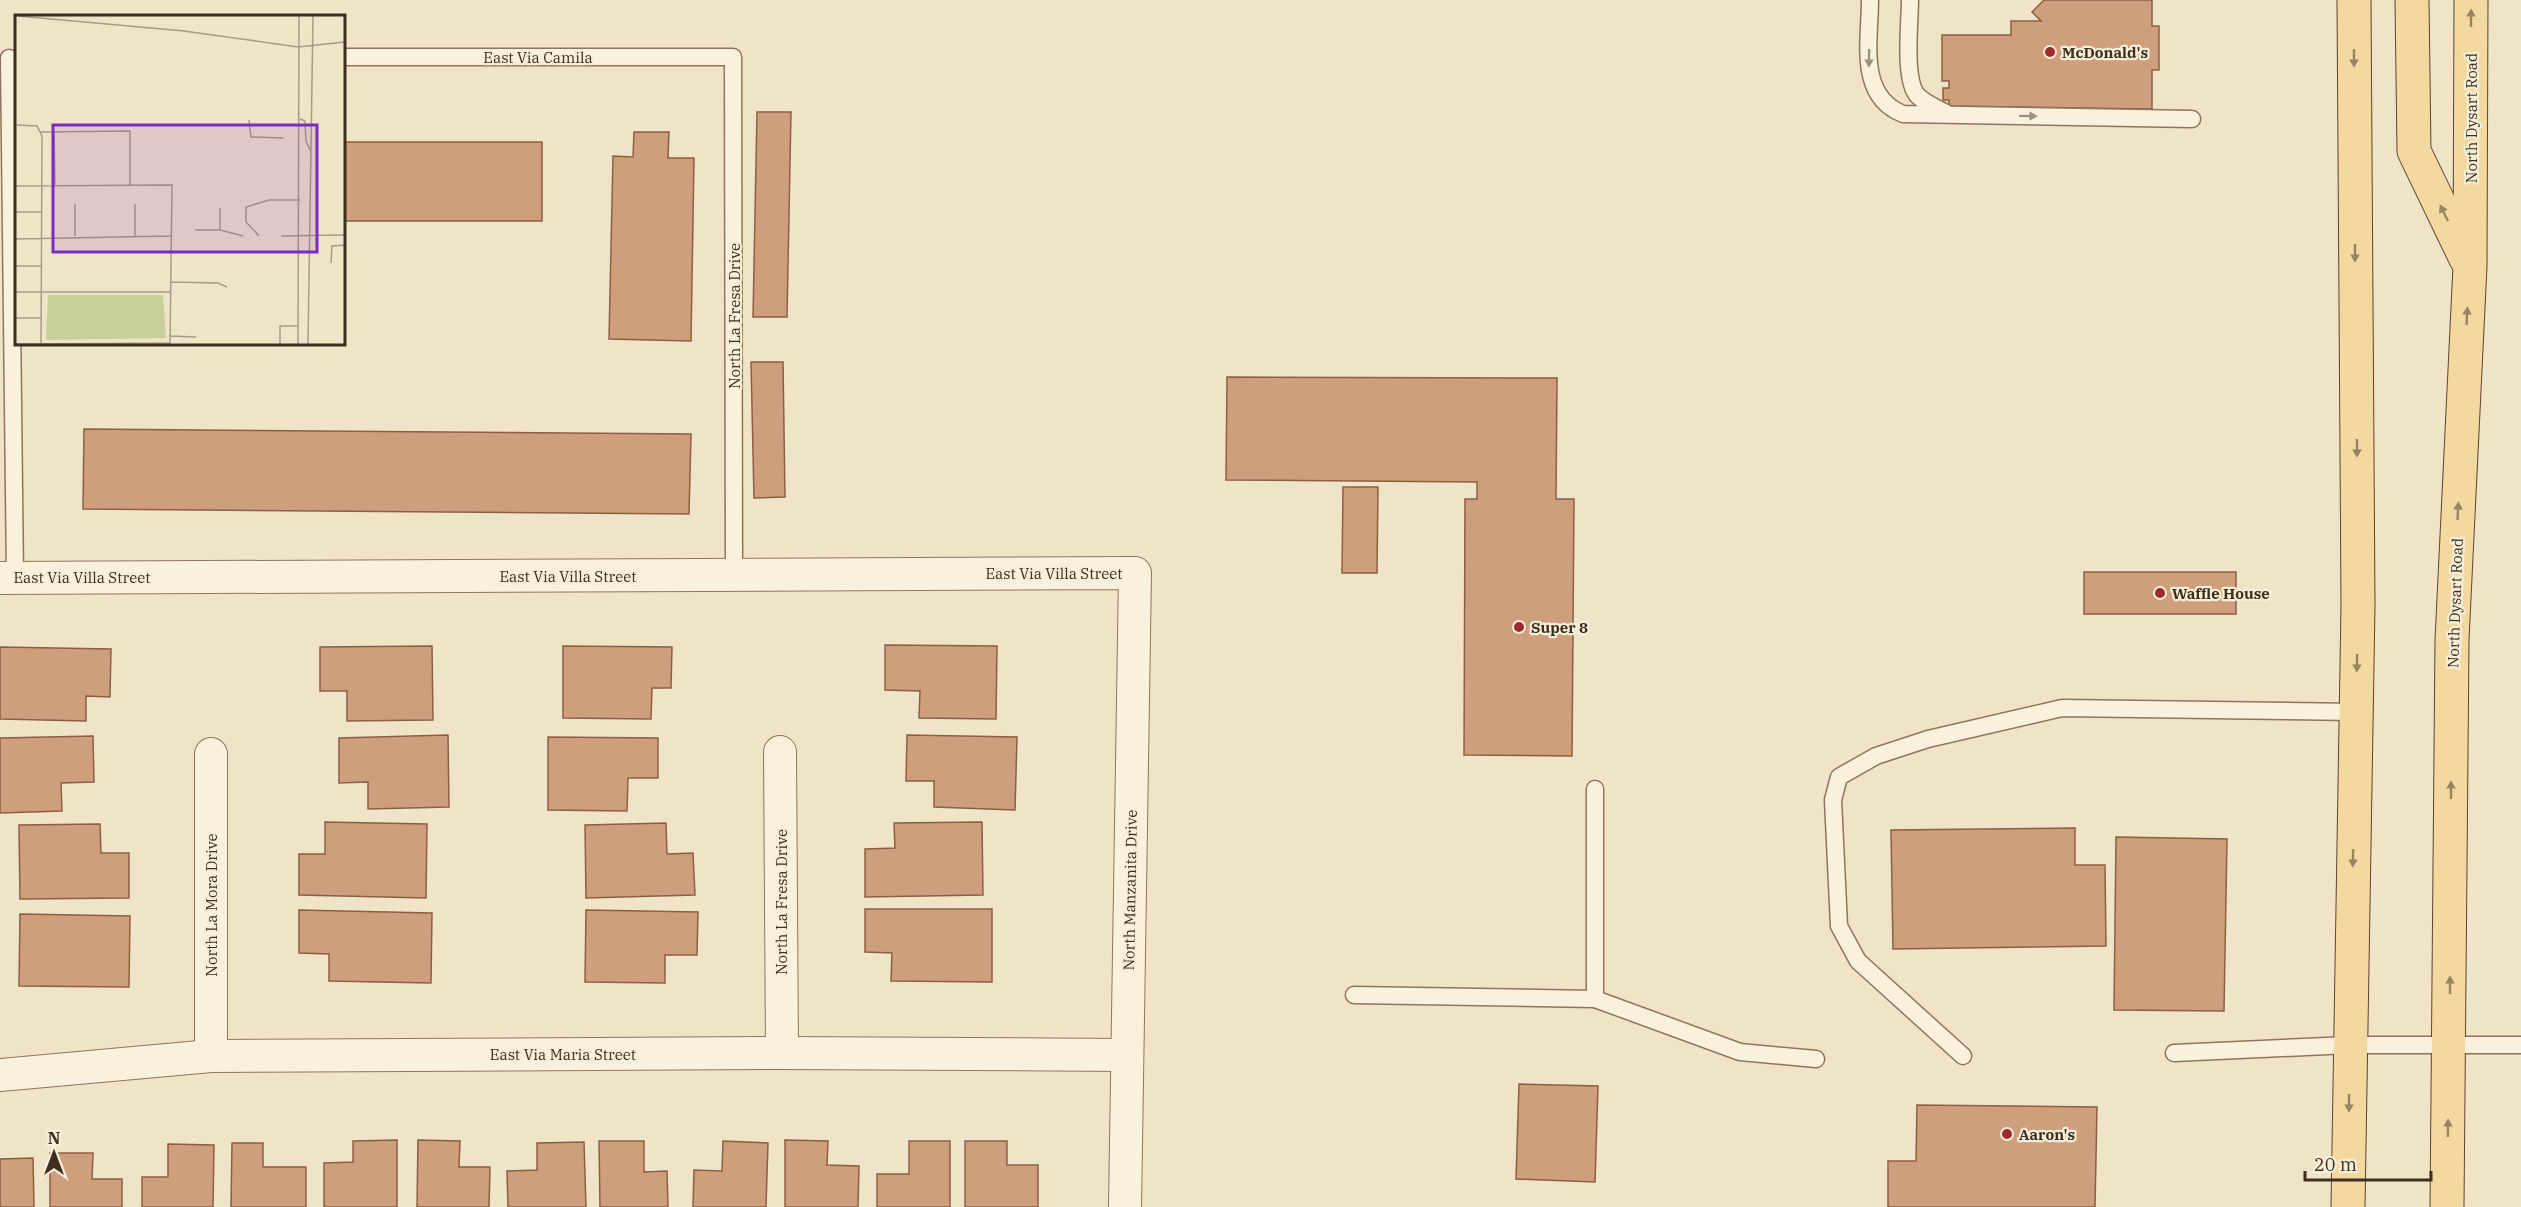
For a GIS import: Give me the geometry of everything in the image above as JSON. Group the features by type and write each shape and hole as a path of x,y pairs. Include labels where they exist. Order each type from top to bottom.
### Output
{"main road":[{"path":"2348,1207 2358,605 2354,0"},
{"path":"2412,0 2414,151 2470,266"},
{"name":"North Dysart Road","path":"2447,1207 2452,640 2470,266 2471,0"}],"street":[{"name":"East Via Villa Street","path":"8,578 1135,573"},
{"name":"North Manzanita Drive","path":"1125,1207 1135,573"},
{"name":"North La Fresa Drive","path":"780,752 782,1053"},
{"name":"North La Mora Drive","path":"212,754 212,1056"},
{"name":"East Via Maria Street","path":"0,1075 212,1056 782,1053 1127,1055"}],"lane":[{"path":"1870,0 1869,69 1875,91 1889,108 1903,114 2192,118"},
{"path":"1910,0 1909,75 1916,95 1930,105 1950,114"},
{"name":"East Via Camila","path":"345,57 733,57"},
{"name":"North La Fresa Drive","path":"733,57 735,575"},
{"path":"8,58 8,578"},
{"path":"1963,1056 1858,961 1839,926 1833,800 1839,777 1876,756 1928,739 2062,708 2356,712"},
{"path":"1595,789 1595,999"},
{"path":"1354,995 1595,999 1740,1052 1816,1059"},
{"path":"2174,1053 2349,1045 2521,1045"}],"building":[{"name":"McDonald's","path":"2044,0 2152,0 2152,26 2159,26 2159,70 2152,70 2152,109 1949,106 1949,100 1943,100 1943,88 1949,88 1949,81 1942,81 1942,35 2011,35 2011,21 2041,21 2032,12"},
{"path":"757,112 791,112 787,317 753,317"},
{"path":"634,132 669,132 668,158 694,158 691,341 609,339 613,156 633,157"},
{"path":"345,142 542,142 542,221 345,221"},
{"path":"751,362 783,362 785,497 754,498"},
{"name":"Super 8","path":"1227,377 1557,378 1556,499 1574,499 1572,756 1464,755 1465,499 1477,499 1477,482 1226,480"},
{"path":"84,429 691,434 689,514 83,509"},
{"path":"1343,487 1378,487 1377,573 1342,573"},
{"name":"Waffle House","path":"2084,572 2236,572 2236,614 2084,614"},
{"path":"885,645 997,646 996,719 919,718 920,691 885,690"},
{"path":"432,646 433,720 347,721 347,691 320,691 320,647"},
{"path":"563,646 672,647 671,688 652,688 651,719 563,718"},
{"path":"0,647 111,649 110,697 86,696 86,721 0,719"},
{"path":"448,735 449,807 368,809 368,782 339,783 339,738"},
{"path":"907,735 1017,737 1015,810 934,807 934,781 906,781"},
{"path":"93,736 94,782 61,783 62,811 0,813 0,738"},
{"path":"548,737 658,738 658,778 628,778 627,811 548,810"},
{"path":"325,822 427,824 426,898 299,895 299,854 325,854"},
{"path":"982,822 983,895 865,897 865,849 895,848 894,823"},
{"path":"666,823 667,854 693,853 695,895 586,898 585,825"},
{"path":"100,824 101,853 129,853 129,898 20,899 19,825"},
{"path":"2075,828 2075,865 2105,865 2106,946 1893,949 1891,830"},
{"path":"2116,837 2227,839 2224,1011 2114,1010"},
{"path":"865,909 992,909 992,982 891,981 892,953 865,952"},
{"path":"299,910 432,913 431,983 329,981 329,954 299,953"},
{"path":"586,910 698,912 697,955 665,955 665,983 585,982"},
{"path":"20,914 130,916 129,987 19,986"},
{"path":"1519,1084 1598,1086 1595,1182 1516,1179"},
{"name":"Aaron's","path":"1917,1105 2097,1107 2095,1207 1888,1207 1888,1161 1916,1161"},
{"path":"397,1140 397,1207 324,1207 324,1163 353,1162 353,1141"},
{"path":"418,1140 460,1141 459,1167 490,1167 489,1207 417,1207"},
{"path":"785,1140 828,1141 827,1165 859,1166 858,1207 785,1207"},
{"path":"599,1141 644,1141 644,1172 667,1171 668,1207 600,1207"},
{"path":"723,1141 768,1143 766,1207 693,1207 694,1170 722,1171"},
{"path":"909,1141 950,1141 950,1207 877,1207 877,1174 909,1174"},
{"path":"965,1141 1007,1141 1007,1165 1038,1165 1038,1207 965,1207"},
{"path":"584,1142 586,1207 508,1207 507,1171 537,1170 537,1143"},
{"path":"232,1143 263,1143 263,1167 306,1167 306,1207 231,1207"},
{"path":"168,1144 214,1145 213,1207 142,1207 142,1177 168,1177"},
{"path":"50,1153 93,1153 92,1179 122,1179 122,1207 50,1207"},
{"path":"33,1158 34,1207 0,1207 0,1159"}],"place":[{"name":"McDonald's","path":"2050,52"},
{"name":"Waffle House","path":"2160,593"},
{"name":"Super 8","path":"1519,627"},
{"name":"Aaron's","path":"2007,1134"}]}
